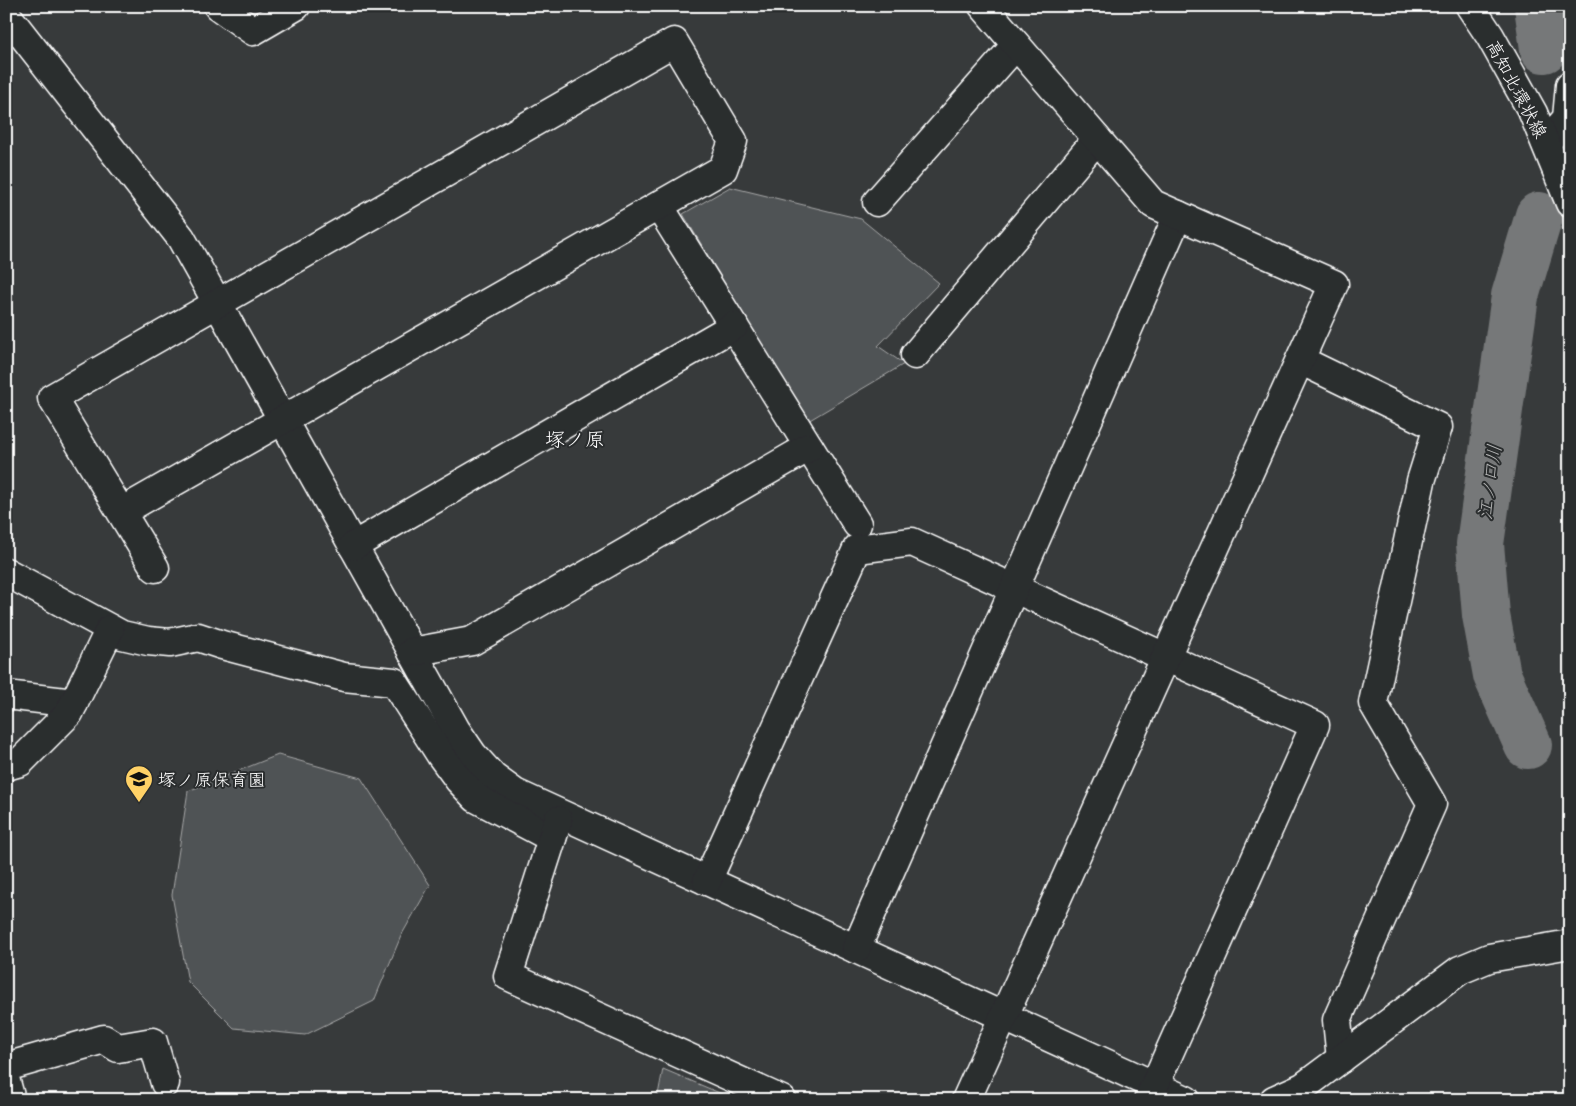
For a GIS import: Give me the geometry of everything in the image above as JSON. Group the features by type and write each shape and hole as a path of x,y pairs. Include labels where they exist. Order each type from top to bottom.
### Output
{"street":[{"path":"218,6 253,32 296,6"},
{"path":"966,1100 1334,284 1153,204 983,6"},
{"name":"高知北環状線","path":"1470,6 1490,36 1533,113 1570,203"},
{"path":"6,14 181,238 456,730 473,755 493,777 556,825"},
{"path":"121,512 723,169 733,140 674,42 52,398 121,512 155,568"},
{"path":"878,202 1016,45"},
{"path":"1546,143 1568,119 1570,84"},
{"path":"916,355 1097,139"},
{"path":"659,206 857,524"},
{"path":"856,949 1178,215"},
{"path":"353,546 734,326"},
{"path":"1300,360 1438,426 1421,481 1374,702 1432,804 1337,1020 1341,1059"},
{"path":"412,652 472,641 809,448"},
{"path":"707,881 857,549 912,542 1315,725 1151,1093"},
{"path":"6,572 122,635 148,641 170,643 198,637 344,677 394,682 459,780 476,798 495,809 556,825 707,881 1003,1016 1151,1093 1186,1100"},
{"path":"6,766 20,762 69,713 110,629"},
{"path":"6,695 74,703"},
{"path":"556,825 508,976 782,1100"},
{"path":"1274,1100 1303,1087 1460,970 1489,958 1570,944"},
{"path":"6,1067 104,1039 118,1048 153,1042 165,1083"},
{"path":"6,1082 11,1100"}],"shaded area":[{"path":"730,187 861,219 939,283 878,346 904,364 808,421 683,214"},
{"path":"278,755 361,778 430,885 401,936 374,1001 305,1035 234,1028 188,982 172,895 188,791"},
{"path":"663,1069 736,1100 657,1100"}],"waterway":[{"name":"江ノ口川","path":"1538,6 1544,49"},
{"name":"江ノ口川","path":"1528,745 1497,675 1486,615 1480,544 1515,296 1539,216"}],"place":[{"name":"塚ノ原保育園","path":"139,803"}],"district":[{"name":"塚ノ原","path":"575,438"}]}
